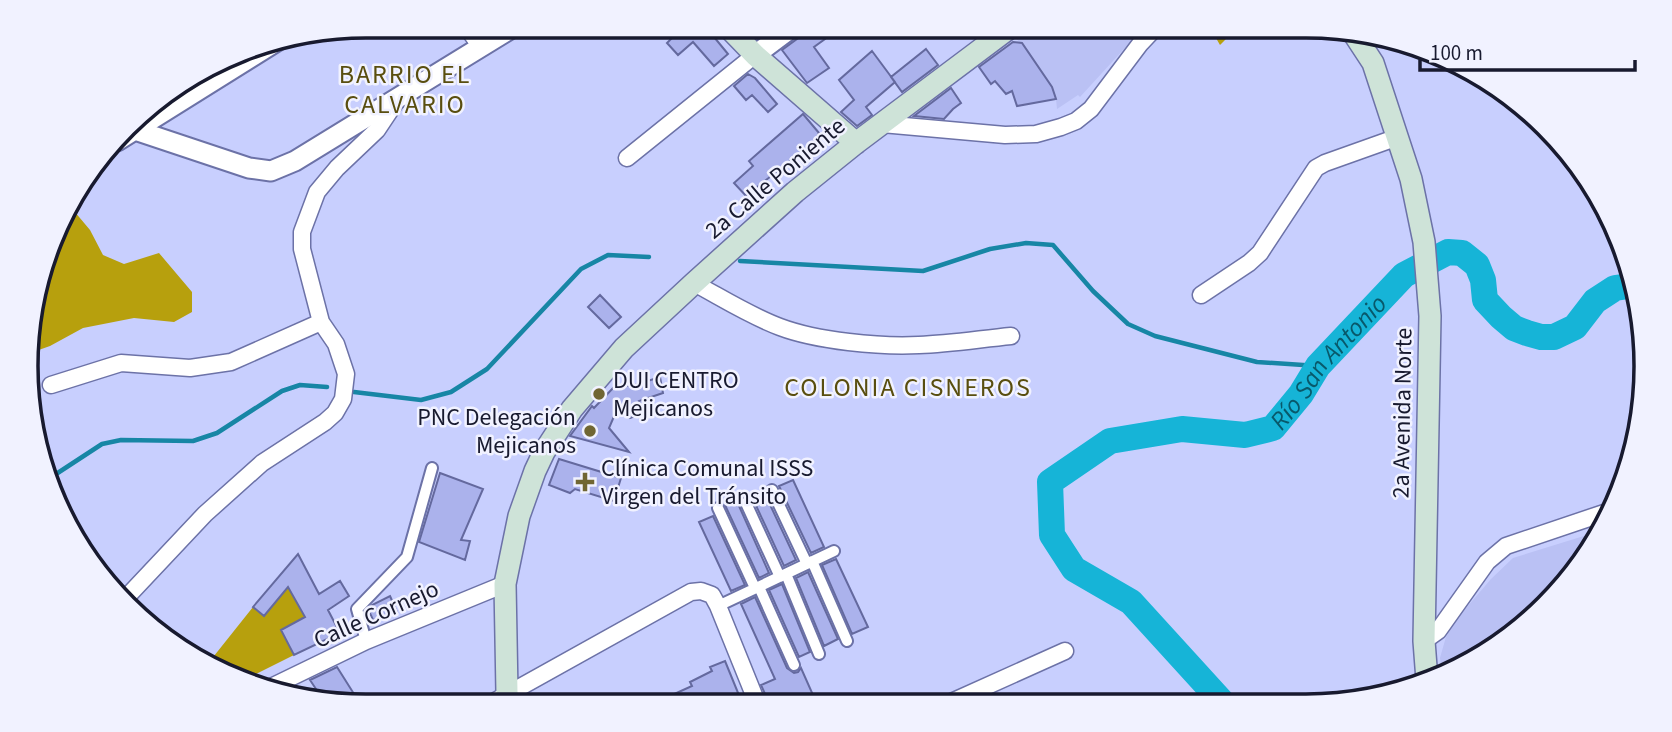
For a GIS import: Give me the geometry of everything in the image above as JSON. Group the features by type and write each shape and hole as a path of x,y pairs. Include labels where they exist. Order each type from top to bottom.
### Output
{"main road":[{"path":"739,38 856,143"},
{"name":"2a Calle Poniente","path":"509,694 505,584 519,516 544,452 588,388 624,348 795,192 996,38"},
{"name":"2a Avenida Norte","path":"1360,43 1373,63 1411,179 1427,271 1430,331 1424,641 1426,671"}],"street":[{"path":"475,38 481,47"},
{"path":"138,131 249,168 271,171 295,161 496,38"},
{"path":"628,158 778,38"},
{"path":"882,124 1005,135 1036,134 1061,127 1076,121 1091,109 1146,38"},
{"path":"130,594 205,514 262,463 325,422 343,400 346,374 336,344 321,322 302,249 302,232 317,192 337,167 377,130 398,98"},
{"path":"1201,295 1260,253 1316,168 1398,137"},
{"path":"694,282 763,320 817,337 862,343 918,345 1010,336"},
{"path":"51,385 121,363 190,368 232,362 321,322"},
{"path":"366,640 358,609 407,557 432,468"},
{"path":"772,490 847,641"},
{"path":"746,503 819,654"},
{"path":"718,508 794,665"},
{"path":"1424,641 1438,631 1487,562 1506,545 1598,515"},
{"path":"718,606 834,551"},
{"name":"Calle Cornejo","path":"281,682 366,640 505,584"},
{"path":"518,694 691,592 701,591 712,594 754,694"},
{"path":"969,694 1065,651"}],"shaded area":[{"path":"1016,38 1134,38 1080,97 1078,95 1057,109 1051,87"},
{"path":"1216,38 1227,38 1220,45"},
{"path":"76,213 90,230 103,255 124,264 159,253 192,292 192,312 174,322 134,318 83,328 39,350 45,302 56,261"},
{"path":"1587,535 1538,598 1488,638 1441,665 1446,637 1455,621 1513,558"},
{"path":"288,587 305,617 294,655 256,674 214,656 253,607 264,616"}],"building":[{"path":"715,38 728,54 714,66 693,42 678,55 667,43 671,39"},
{"path":"798,38 824,38 814,47 829,68 807,83 782,50"},
{"path":"1013,42 1022,43 1052,87 1056,99 1017,106 1012,91 1006,94 995,81 991,84 979,67"},
{"path":"926,49 938,65 902,92 891,77"},
{"path":"872,51 895,82 866,107 872,115 857,126 841,112 854,100 839,80"},
{"path":"748,74 755,78 777,104 768,112 752,95 746,100 734,86"},
{"path":"951,88 961,103 944,119 914,116"},
{"path":"803,114 819,133 815,141 746,196 734,183 753,166 749,161"},
{"path":"600,295 621,317 609,328 588,307"},
{"path":"660,377 663,393 639,401 645,412 630,418 618,407 609,428 629,452 570,436 592,406 594,408 614,387 635,385"},
{"name":"Clínica Comunal ISSS Virgen del Tránsito","path":"559,459 621,478 614,501 575,489 570,493 549,485"},
{"path":"440,473 483,489 461,540 470,541 465,560 419,542"},
{"path":"793,480 824,547 811,553 779,486"},
{"path":"765,494 796,560 784,566 753,499"},
{"path":"738,499 769,573 759,578 725,505"},
{"path":"713,516 745,585 731,591 699,522"},
{"path":"298,554 319,594 340,581 349,596 328,610 340,633 294,655 281,630 305,617 288,587 264,616 253,607"},
{"path":"836,559 868,627 852,634 822,565"},
{"path":"808,572 838,639 824,646 796,578"},
{"path":"782,584 810,652 799,657 769,590"},
{"path":"390,596 397,612 374,622 368,609"},
{"path":"755,597 787,668 794,673 801,668 813,694 765,694 761,685 775,679 741,604"},
{"path":"725,661 738,694 674,694 692,686 690,682 712,671 710,667"},
{"path":"337,667 354,693 317,690 310,680"}],"waterway":[{"path":"740,261 923,271 990,249 1026,243 1053,245 1093,291 1128,324 1155,336 1257,362 1318,366"},
{"name":"Río San Antonio","path":"1215,694 1131,602 1074,569 1052,535 1050,482 1110,441 1182,429 1245,435 1273,428 1301,394 1318,366 1404,275 1448,252 1462,253 1477,265 1483,280 1485,300 1501,317 1514,328 1541,337 1554,337 1575,327 1595,301 1615,288 1623,287"},
{"path":"354,392 421,400 451,392 487,369 581,269 608,255 649,257"},
{"path":"57,474 102,444 121,440 193,441 217,433 282,391 300,385 327,387"}],"place":[{"name":"DUI CENTRO Mejicanos","path":"599,394"},
{"name":"PNC Delegación Mejicanos","path":"590,431"},
{"name":"Clínica Comunal ISSS Virgen del Tránsito","path":"585,482"}],"district":[{"name":"BARRIO EL CALVARIO","path":"405,88"},
{"name":"COLONIA CISNEROS","path":"908,387"}]}
